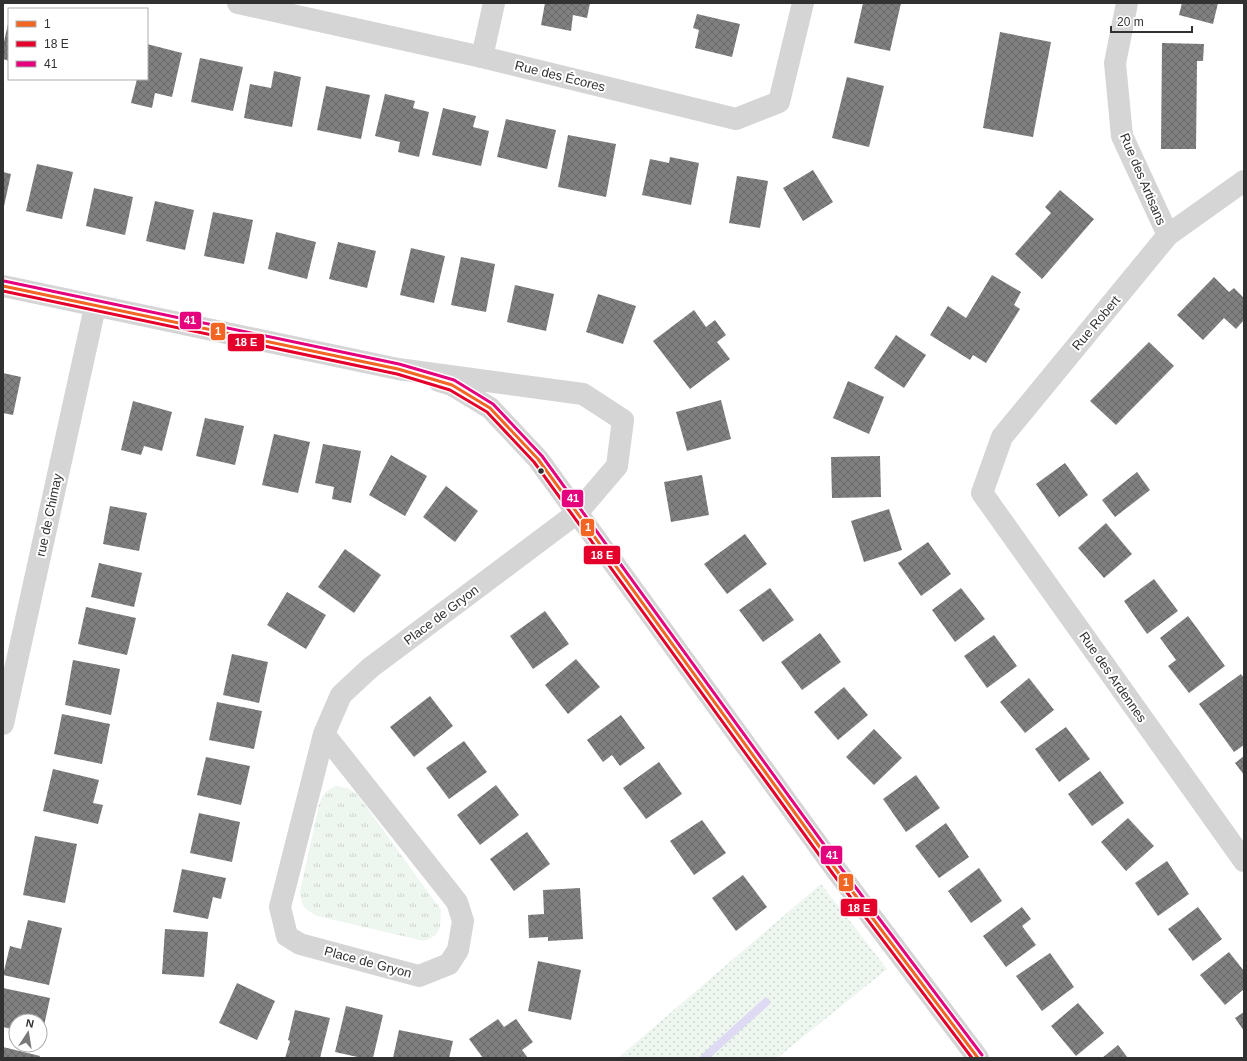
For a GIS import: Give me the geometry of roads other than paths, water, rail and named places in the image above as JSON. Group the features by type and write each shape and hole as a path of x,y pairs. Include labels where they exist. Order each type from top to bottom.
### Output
{"street":[{"name":"Rue des Écores","path":"238,3 482,57 736,120 779,102 803,3"},
{"path":"482,57 494,3"},
{"name":"Rue des Artisans","path":"1126,3 1115,63 1122,136 1168,235"},
{"name":"Rue Robert","path":"982,493 1002,437 1168,235 1244,180"},
{"path":"3,286 95,307 398,369 452,385 490,408 538,459 837,870 978,1058"},
{"name":"rue de Chimay","path":"3,724 95,307"},
{"name":"Place de Gryon","path":"324,734 456,902 463,921 458,950 449,964 419,976 300,944 287,936 280,907 324,734 341,695 370,668 577,513 617,466 623,420 583,394 398,369"},
{"name":"Rue des Ardennes","path":"982,493 1244,860"}],"waterway":[{"path":"704,1058 766,1002"}]}
